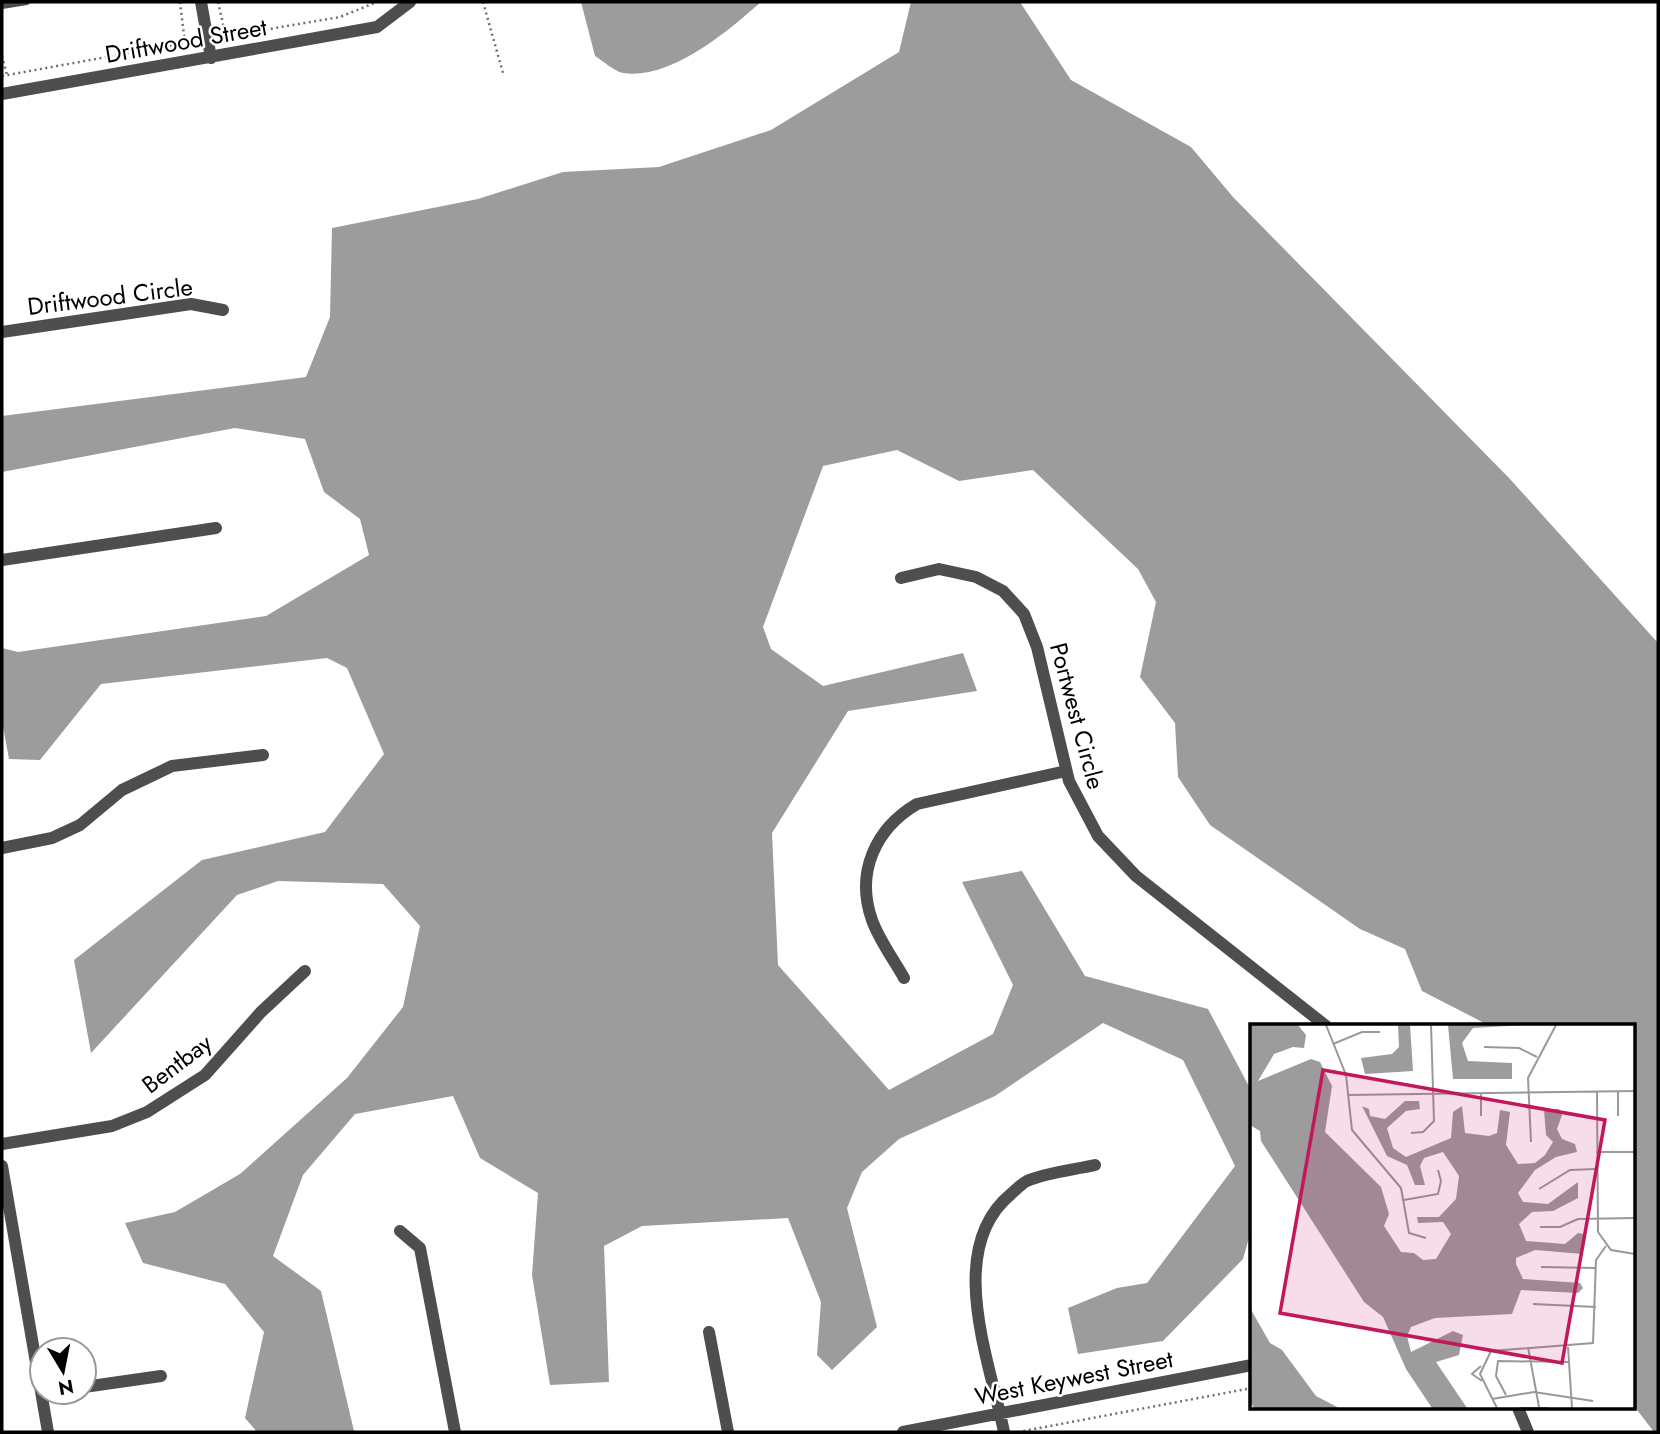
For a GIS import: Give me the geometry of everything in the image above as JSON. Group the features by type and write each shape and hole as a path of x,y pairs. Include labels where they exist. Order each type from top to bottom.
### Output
{"street":[{"path":"201,2 211,58"},
{"name":"Driftwood Street","path":"2,94 377,27 411,2"},
{"name":"Driftwood Circle","path":"2,332 191,304 223,310"},
{"path":"2,560 216,528"},
{"name":"Portwest Circle","path":"901,578 939,569 976,577 1003,591 1024,614 1037,647 1066,771 1083,814 1098,836 1136,876 1323,1024"},
{"path":"2,848 52,838 80,825 122,790 172,766 263,755"},
{"path":"904,978 872,920 867,892 868,863 877,839 897,816 917,804 1066,771"},
{"name":"Bentbay","path":"2,1144 113,1126 157,1107 205,1075 261,1012 305,971"},
{"path":"1004,1432 975,1289 975,1257 981,1232 1001,1202 1027,1181 1095,1165"},
{"path":"2,1167 8,1242 32,1336"},
{"path":"400,1231 420,1248 455,1432"},
{"path":"709,1332 728,1432"},
{"name":"West Keywest Street","path":"903,1432 1250,1365"},
{"path":"98,1385 161,1376"},
{"path":"47,1406 48,1432"},
{"path":"1519,1410 1528,1432"}],"lane":[{"path":"2,6 27,2"}],"path":[{"path":"180,2 185,44"},
{"path":"218,2 226,37"},
{"path":"2,56 4,76 207,38 340,17 377,2"},
{"path":"483,2 503,74"},
{"path":"1016,1432 1250,1388"}],"shaded area":[{"path":"581,2 761,2 715,39 679,61 660,69 623,73 595,56"},
{"path":"911,2 1020,2 1071,80 1191,147 1233,197 1509,478 1658,643 1658,1432 1654,1432 1636,1409 1636,1024 1486,1024 1422,991 1405,949 1360,929 1210,825 1178,777 1175,723 1140,677 1156,602 1138,569 1033,470 959,481 897,450 823,466 763,627 771,649 823,686 963,653 977,691 848,711 772,833 778,965 889,1090 993,1034 1013,985 962,882 1022,871 1085,976 1208,1009 1250,1088 1250,1234 1243,1259 1163,1341 1078,1354 1068,1308 1117,1288 1147,1283 1235,1166 1183,1060 1103,1023 995,1096 899,1139 862,1172 847,1208 877,1327 832,1370 817,1355 821,1302 788,1218 642,1226 604,1246 609,1382 550,1385 532,1275 538,1193 480,1158 453,1096 355,1114 303,1175 273,1256 321,1291 354,1431 257,1432 245,1418 264,1332 225,1284 143,1263 125,1223 175,1212 240,1174 347,1078 403,1007 420,926 383,884 278,881 237,895 91,1053 74,960 202,860 325,832 384,754 347,668 327,658 101,684 40,760 9,759 2,721 2,648 18,652 266,616 369,555 360,519 324,492 305,439 235,428 2,472 2,416 306,377 330,317 332,228 478,199 563,172 659,167 771,130 899,52"}]}
